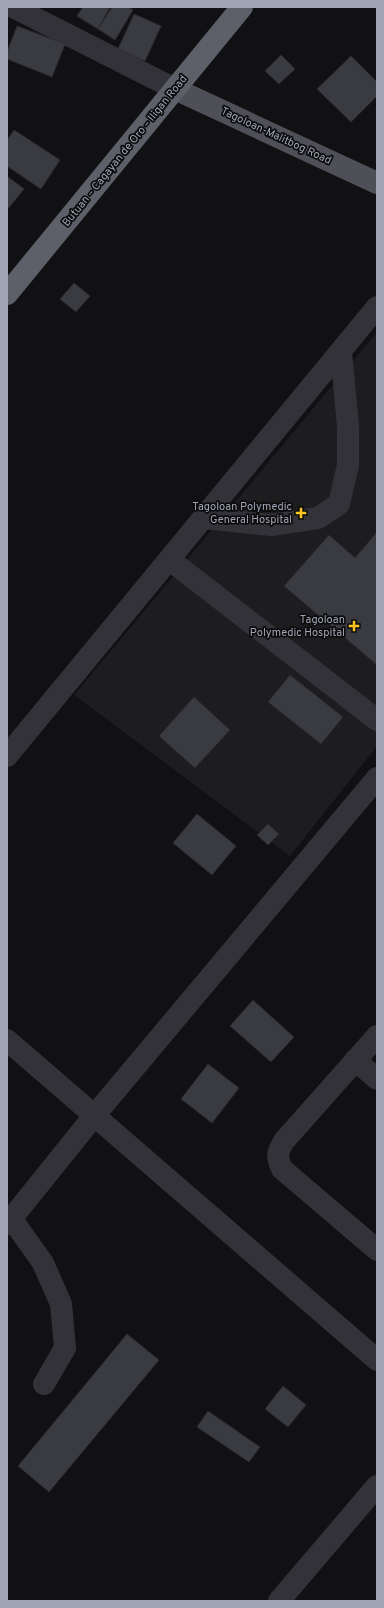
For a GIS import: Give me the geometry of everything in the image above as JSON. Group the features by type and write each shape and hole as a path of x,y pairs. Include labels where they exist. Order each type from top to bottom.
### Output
{"highway":[{"name":"Butuan – Cagayan de Oro – Iligan Road","path":"7,294 242,7"}],"main road":[{"name":"Tagoloan-Malitbog Road","path":"176,89 377,183"}],"street":[{"path":"13,7 176,89"},
{"path":"7,756 377,307"},
{"path":"204,518 271,525 318,518 339,504 348,465 348,426 341,352"},
{"path":"170,560 377,720"},
{"path":"44,1384 65,1348 61,1304 43,1263 9,1221 94,1116 373,793"},
{"path":"377,1036 354,1060 284,1141 278,1151 278,1160 282,1169 377,1250"},
{"path":"7,1040 377,1360"},
{"path":"354,1060 377,1079"},
{"path":"279,1601 377,1486"}],"shaded area":[{"name":"Tagoloan Polymedic General Hospital","path":"377,332 377,746 290,856 74,695"}],"building":[{"path":"83,7 110,7 98,29 77,16"},
{"path":"112,7 128,7 133,10 115,40 98,29"},
{"path":"134,14 161,26 145,61 118,49"},
{"path":"17,26 65,44 52,77 7,59 7,52"},
{"path":"281,55 295,69 279,84 265,71"},
{"path":"351,56 377,82 377,96 351,122 317,89"},
{"path":"14,130 60,160 41,189 7,166 7,140"},
{"path":"7,176 24,189 7,210"},
{"path":"74,283 90,296 76,312 60,299"},
{"name":"Tagoloan Polymedic Hospital","path":"377,532 377,665 284,586 329,535 355,558"},
{"path":"290,675 343,717 321,744 268,702"},
{"path":"194,697 230,730 195,768 159,736"},
{"path":"197,814 236,846 212,875 173,843"},
{"path":"268,824 279,834 268,845 257,835"},
{"path":"253,1000 294,1037 271,1062 230,1026"},
{"path":"208,1064 239,1088 212,1123 181,1099"},
{"path":"127,1334 159,1360 49,1492 18,1466"},
{"path":"283,1386 306,1405 288,1427 265,1409"},
{"path":"208,1411 260,1447 249,1462 197,1427"}],"place":[{"name":"Tagoloan Polymedic General Hospital","path":"301,513"},
{"name":"Tagoloan Polymedic Hospital","path":"354,626"}]}
